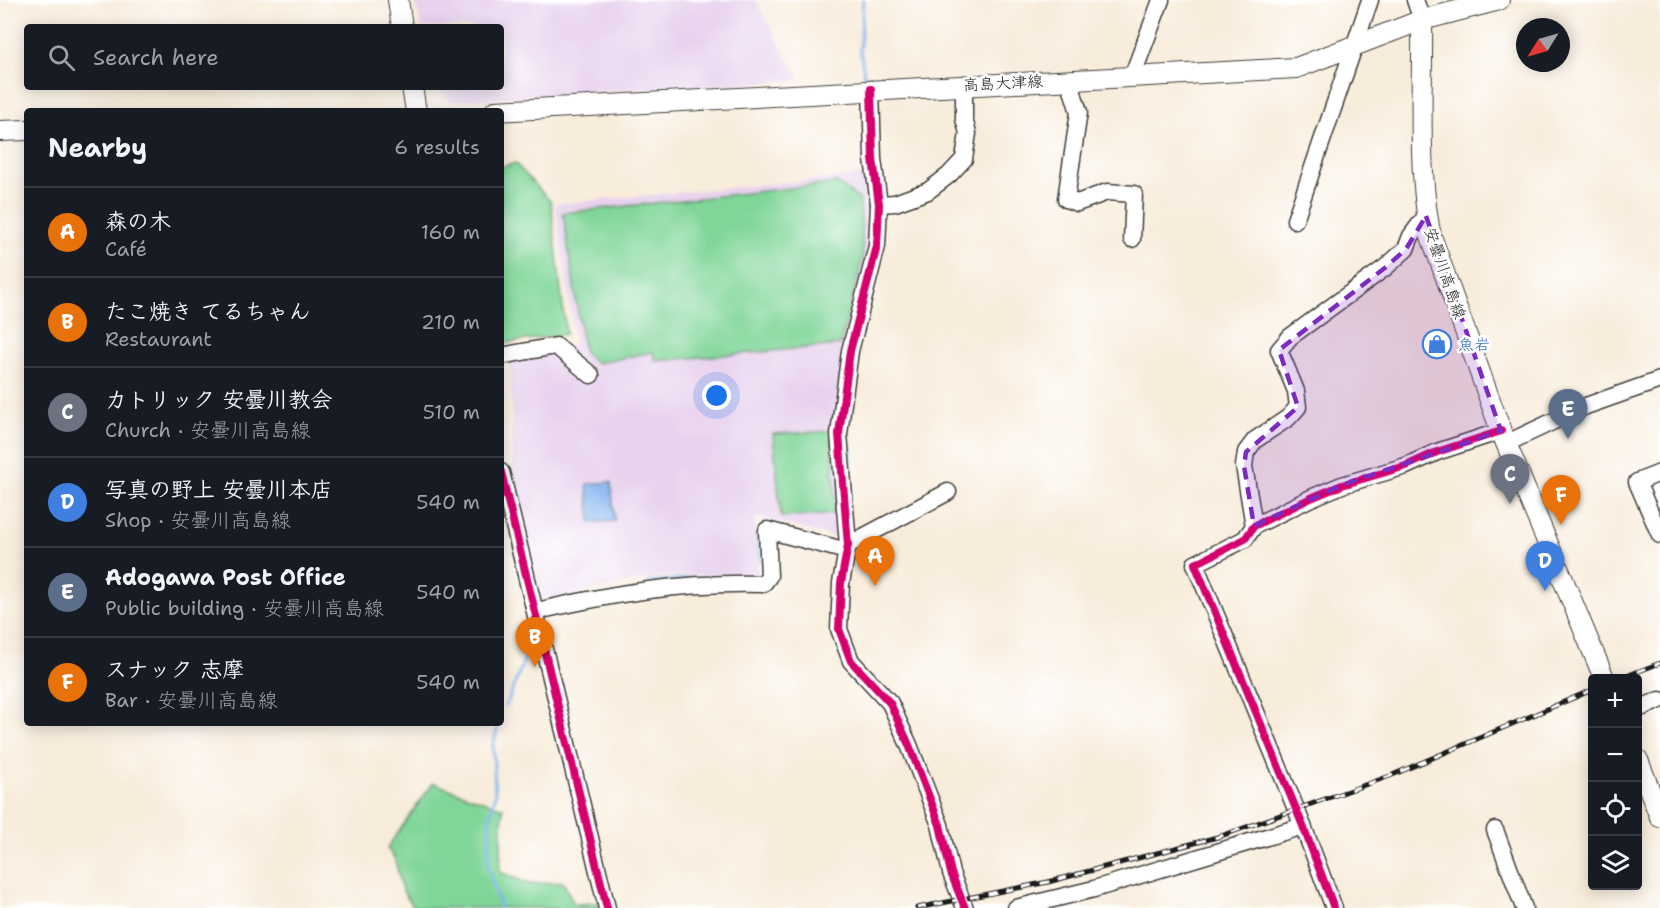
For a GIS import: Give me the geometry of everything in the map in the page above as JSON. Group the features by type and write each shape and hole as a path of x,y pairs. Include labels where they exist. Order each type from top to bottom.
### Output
{"main road":[{"path":"398,0 402,24"},
{"name":"高島大津線","path":"504,110 964,84 1296,68 1422,20 1488,1"},
{"name":"安曇川高島線","path":"1422,20 1426,216 1442,270 1504,437 1602,674"},
{"path":"412,90 416,108"},
{"path":"0,131 24,130"},
{"path":"1642,770 1660,817"}],"street":[{"path":"1132,77 1161,0"},
{"path":"1295,220 1370,0"},
{"path":"1415,0 1422,20"},
{"path":"1069,80 1079,112 1066,199 1077,203 1107,192 1134,194 1132,239"},
{"path":"879,204 895,203 928,191 950,175 964,159 968,133 964,119 964,84"},
{"path":"871,89 873,159 879,204 877,246 850,351 839,434 848,548 838,614 844,646 851,661 890,703 940,825 951,873 965,908"},
{"path":"1254,526 1244,466 1246,452 1255,440 1288,418 1298,407 1296,391 1279,350 1290,337 1386,267 1406,249 1411,236 1426,216"},
{"path":"504,355 556,346 591,375"},
{"path":"1334,908 1303,826 1195,564 1245,539 1254,526 1342,485 1406,466 1437,452 1504,437 1660,380"},
{"path":"1660,474 1637,482 1660,535"},
{"path":"504,484 537,611 607,908"},
{"path":"537,611 643,589 707,583 763,584 769,576 766,530 848,548 948,492"},
{"path":"1642,707 1660,700"},
{"path":"1016,908 1094,889 1303,826"},
{"path":"1495,830 1524,908"}],"highlighted area":[{"path":"1426,216 1501,431 1342,485 1254,526 1244,466 1246,452 1298,407 1279,350 1406,249"}],"shaded area":[{"path":"415,0 755,0 800,80 451,101 440,90 504,90 504,24 420,24"},
{"path":"866,175 869,179 873,223 868,261 848,332 840,506 835,537 755,517 758,574 659,576 542,601 514,484 510,362 575,343 555,204"}],"green space":[{"path":"515,163 551,202 566,334 504,344 504,166"},
{"path":"837,183 860,200 863,257 840,345 656,361 653,352 597,363 584,353 563,213"},
{"path":"832,431 836,514 781,517 773,434"},
{"path":"433,783 503,808 500,872 529,884 563,882 574,904 602,903 602,908 414,908 402,890 395,859 387,848"}],"water":[{"path":"611,482 615,521 591,523 587,484"}],"waterway":[{"path":"863,0 860,50 865,78"},
{"path":"847,434 851,450 850,468"},
{"path":"757,533 760,561"},
{"path":"648,582 692,578"},
{"path":"506,706 534,635"},
{"path":"498,726 493,744 495,795 490,815 488,866 500,908"}],"railway":[{"path":"1631,674 1660,663"},
{"path":"917,908 1048,882 1221,836 1390,776 1588,692"}],"cycle path":[{"path":"871,89 873,159 879,204 877,246 850,351 839,434 848,545 841,583 839,629 851,661 890,703 909,745 940,825 951,873 965,908"},
{"path":"1334,908 1303,826 1195,564 1245,539 1254,526 1311,498 1342,485 1406,466 1437,452 1501,431"},
{"path":"504,484 607,908"}],"place":[{"name":"魚岩","path":"1437,344"},
{"name":"Adogawa Post Office","path":"1568,439"},
{"name":"カトリック 安曇川教会","path":"1510,504"},
{"name":"スナック 志摩","path":"1561,525"},
{"name":"森の木","path":"875,586"},
{"name":"写真の野上 安曇川本店","path":"1545,591"},
{"name":"たこ焼き てるちゃん","path":"535,667"}]}
